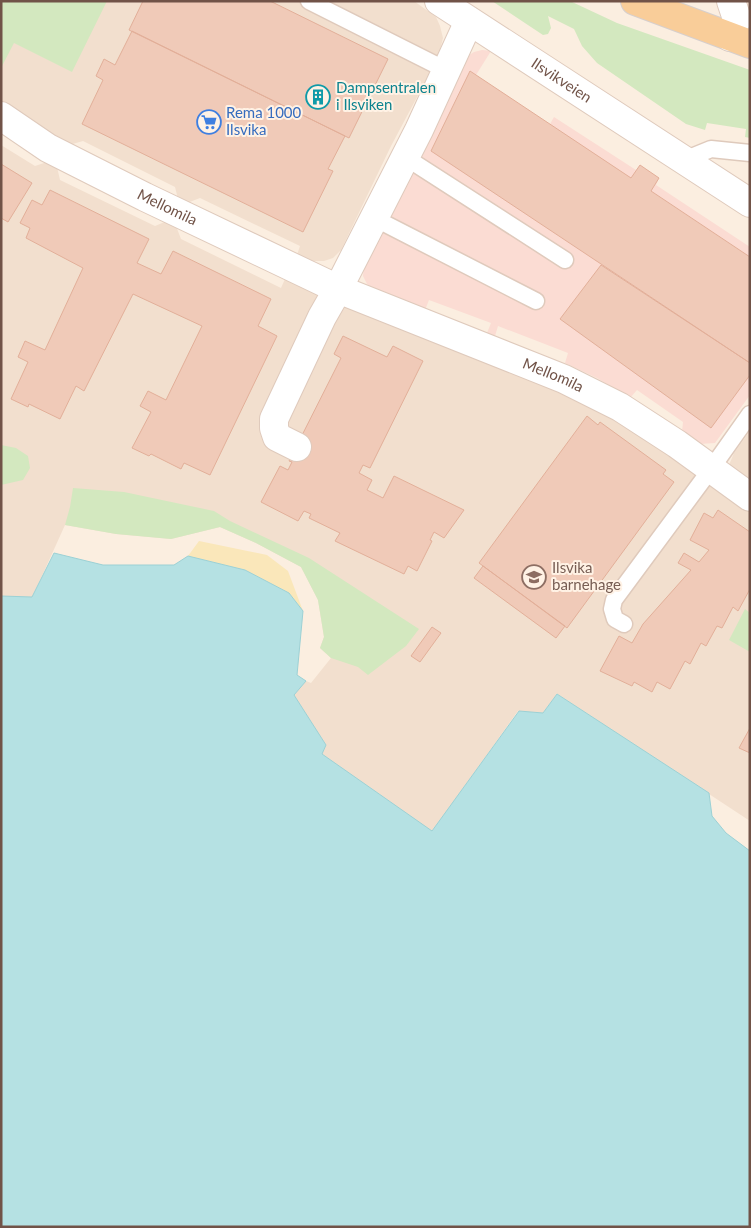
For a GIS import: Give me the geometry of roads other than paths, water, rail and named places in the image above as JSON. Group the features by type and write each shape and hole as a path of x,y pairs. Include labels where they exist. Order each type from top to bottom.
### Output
{"main road":[{"path":"635,1 740,40"}],"street":[{"name":"Ilsvikveien","path":"439,1 750,203"},
{"path":"731,1 737,19 740,40"},
{"path":"297,447 277,437 274,419 322,317 405,157 469,21"},
{"name":"Mellomila","path":"1,116 48,148 118,184 338,289 564,378 620,407 750,497"}],"lane":[{"path":"309,1 446,70"},
{"path":"684,160 712,149 750,153"},
{"path":"405,157 565,260"},
{"path":"374,218 536,301"},
{"path":"624,624 615,619 612,609 614,600 750,414"}],"water":[{"path":"54,553 103,565 174,565 188,556 245,570 289,593 303,611 297,675 306,681 294,695 326,745 322,754 432,831 519,711 543,713 557,694 709,793 712,816 726,833 750,851 750,1227 1,1227 1,596 32,597"}],"place":[{"name":"Dampsentralen i Ilsviken","path":"318,97"},
{"name":"Rema 1000 Ilsvika","path":"209,122"},
{"name":"Ilsvika barnehage","path":"534,577"}]}
